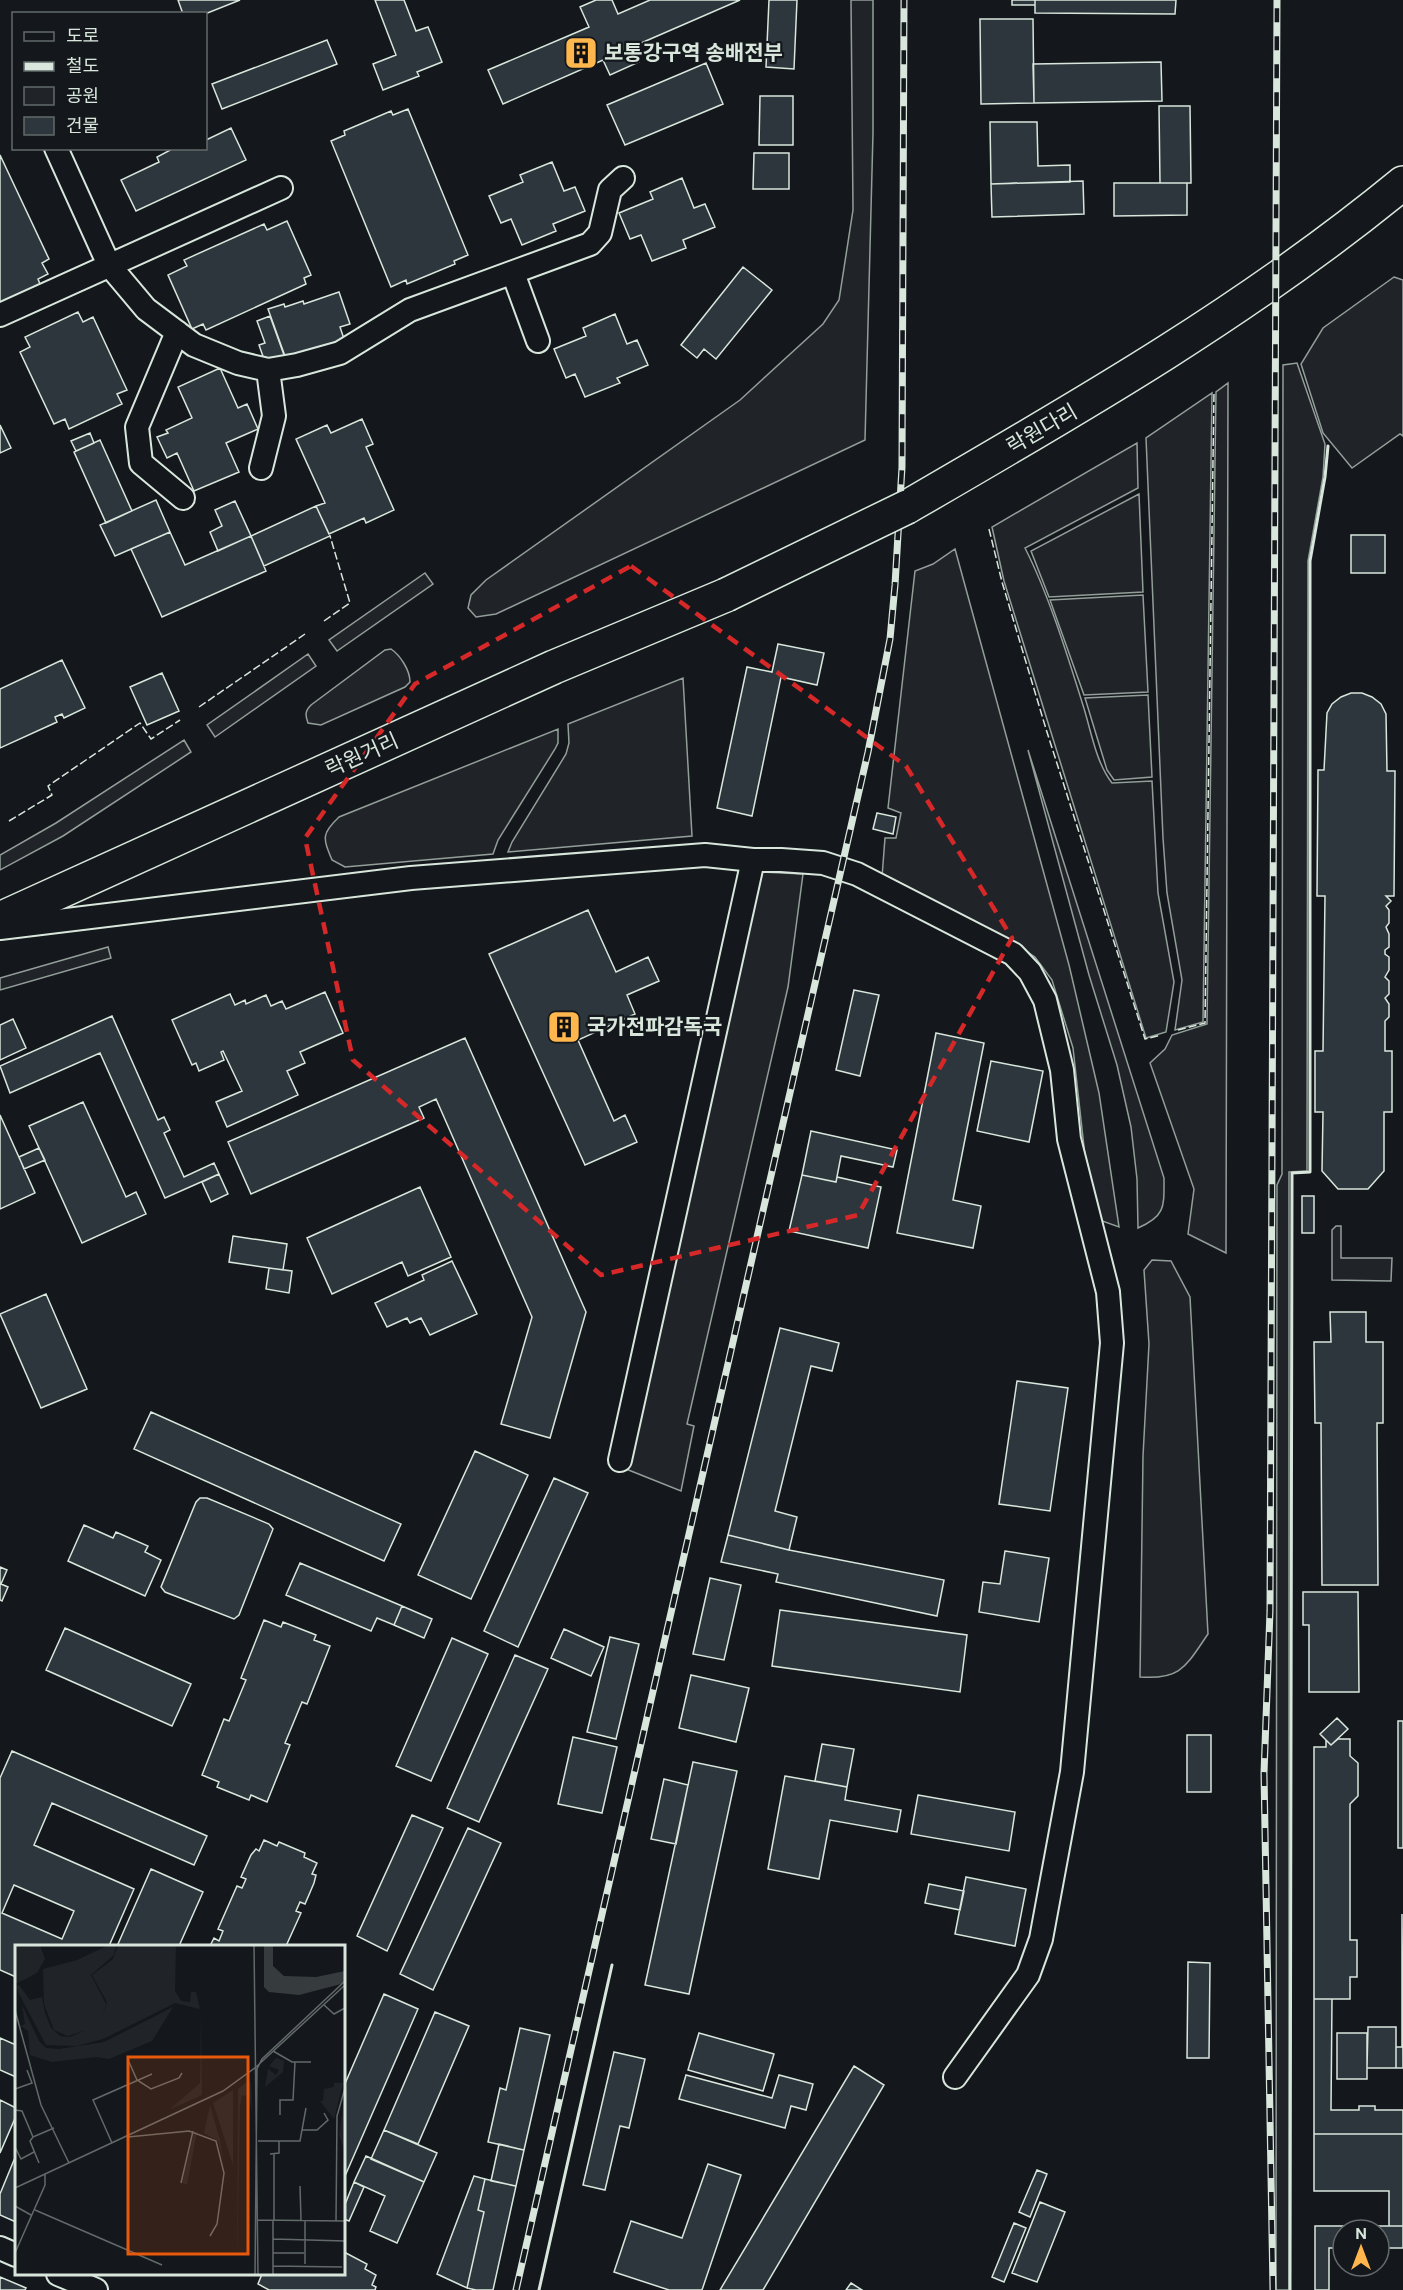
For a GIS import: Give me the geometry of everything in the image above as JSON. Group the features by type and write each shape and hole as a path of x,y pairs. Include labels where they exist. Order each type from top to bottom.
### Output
{"main road":[{"name":"락원다리","path":"726,595 908,507 1109,390 1233,309 1340,233 1403,183"},
{"name":"락원거리","path":"0,919 554,667 726,595"}],"street":[{"path":"57,150 109,266 146,309 194,345 238,363 268,370 339,354 410,310 590,244 600,233 610,190 623,178"},
{"path":"0,315 281,188"},
{"path":"513,273 538,341"},
{"path":"177,332 137,426 141,463 183,498"},
{"path":"261,468 274,416 268,370"},
{"path":"0,928 411,878 705,855 823,863 856,874 1013,954 1030,972 1045,1000 1062,1070 1069,1138 1108,1292 1112,1343 1072,1772 1043,1929 1028,1975 956,2077"},
{"path":"620,1460 753,860"},
{"path":"0,2248 15,2255"},
{"path":"60,2275 96,2290"}],"highlighted area":[{"path":"631,566 906,766 1012,938 858,1215 601,1275 353,1060 305,838 415,684"}],"green space":[{"path":"851,0 873,0 873,133 865,440 496,614 476,617 468,608 471,595 486,580 740,400 823,324 839,300 853,210"},
{"path":"1394,277 1403,280 1403,436 1400,434 1352,468 1323,433 1301,364 1323,328"},
{"path":"1297,363 1325,444 1323,477 1308,561 1307,1171 1289,1172 1289,2290 1276,2290 1277,1185 1282,1174 1283,365"},
{"path":"1228,383 1226,1253 1188,1234 1194,1189 1150,1063 1165,1049 1172,1035 1207,1024 1216,392"},
{"path":"1212,393 1203,1022 1175,1030 1182,980 1167,893 1163,838 1146,438"},
{"path":"1137,443 1138,488 1025,548 1042,584 1101,765 1112,783 1152,781 1158,893 1174,982 1166,1032 1146,1038 1004,581 992,527"},
{"path":"1139,494 1143,592 1049,597 1031,551"},
{"path":"955,549 1069,965 1099,1093 1119,1227 1102,1221 1094,1207 1088,1183 1073,1048 1052,980 1035,957 1009,940 882,877 885,838 896,838 901,813 888,808 915,571 933,564"},
{"path":"425,573 433,584 337,651 329,640"},
{"path":"1143,595 1148,692 1084,695 1050,600"},
{"path":"391,649 401,659 408,673 410,682 405,687 321,725 308,723 306,713 311,705 385,650"},
{"path":"308,654 316,666 215,737 207,725"},
{"path":"683,678 692,836 508,852 566,754 569,743 568,724"},
{"path":"1148,695 1152,777 1114,780 1107,770 1085,698"},
{"path":"558,729 558,743 555,749 498,840 493,854 345,867 332,860 325,837 329,828 339,817"},
{"path":"184,740 191,752 63,836 0,870 0,855 56,823"},
{"path":"1028,750 1164,1178 1162,1209 1154,1219 1138,1228 1137,1179 1131,1127 1117,1065 1089,975"},
{"path":"762,872 803,874 788,987 687,1424 694,1426 681,1491 626,1469"},
{"path":"108,947 111,958 0,990 0,978"},
{"path":"1336,1226 1341,1226 1341,1258 1392,1258 1391,1281 1332,1280 1332,1230"},
{"path":"1152,1260 1171,1261 1190,1297 1208,1634 1181,1669 1165,1676 1140,1677 1143,1456 1149,1344 1144,1270"}],"building":[{"path":"178,0 240,0 207,13 182,12"},
{"path":"375,0 404,0 416,31 428,27 442,62 417,72 419,76 383,90 373,64 396,55"},
{"name":"보통강구역 송배전부","path":"596,0 612,0 618,14 650,0 740,0 632,47 639,62 610,75 603,60 503,104 488,70 589,27 580,7"},
{"path":"769,0 797,0 794,69 766,67"},
{"path":"1012,0 1035,0 1035,5 1012,5"},
{"path":"1035,0 1176,0 1175,14 1035,13"},
{"path":"980,19 1033,19 1034,103 981,104"},
{"path":"327,40 337,64 222,109 212,84"},
{"path":"1161,62 1162,101 1034,103 1033,64"},
{"path":"706,63 723,104 625,145 607,105"},
{"path":"760,96 793,96 793,145 759,145"},
{"path":"1159,106 1190,106 1191,183 1160,183"},
{"path":"408,109 468,255 454,261 455,264 407,284 406,280 391,287 331,141 345,135 344,131 391,111 393,115"},
{"path":"990,122 1037,122 1038,166 1070,165 1070,182 991,184"},
{"path":"231,128 246,160 136,211 121,180 159,162 157,157 170,150 207,150 207,140"},
{"path":"754,153 789,153 789,189 753,189"},
{"path":"0,155 49,259 42,263 48,274 38,279 40,284 0,303"},
{"path":"552,162 564,191 575,187 585,211 553,224 556,231 522,245 511,219 501,223 489,196 523,182 520,175"},
{"path":"682,178 694,208 705,204 715,227 683,240 686,248 652,261 641,235 630,239 619,213 653,199 650,192"},
{"path":"1083,181 1084,214 992,217 991,184"},
{"path":"1114,183 1187,183 1187,215 1114,216"},
{"path":"287,221 311,275 304,278 306,284 206,330 203,324 192,329 168,275 187,266 184,260 264,224 267,230"},
{"path":"743,267 772,290 716,359 704,349 697,358 681,345"},
{"path":"339,292 350,324 340,327 344,339 286,359 268,309 284,304 285,307 303,301 304,304"},
{"path":"78,312 83,322 93,317 127,390 117,394 122,404 69,429 65,419 54,424 20,352 30,347 25,337"},
{"path":"615,314 627,344 637,340 648,365 617,378 620,383 585,397 575,374 566,378 554,349 586,336 583,328"},
{"path":"270,316 284,355 265,362 259,345 265,343 257,321"},
{"path":"220,368 238,408 247,404 258,429 226,443 239,472 194,491 177,453 167,458 157,437 168,433 166,430 192,418 178,387"},
{"path":"362,419 373,444 366,447 394,510 366,523 364,518 329,534 316,506 325,503 296,439 327,425 331,433"},
{"path":"0,425 11,448 0,453"},
{"path":"90,433 94,443 76,451 71,441"},
{"path":"100,440 132,511 106,523 74,452"},
{"path":"156,500 170,532 115,556 100,525"},
{"path":"235,501 251,536 218,551 210,532 222,526 215,510"},
{"path":"316,506 330,536 264,566 251,536"},
{"path":"170,532 185,565 251,536 266,571 162,617 131,549"},
{"path":"1351,535 1385,535 1385,573 1351,573"},
{"path":"778,644 824,653 817,685 781,677 752,816 717,808 747,667 772,672"},
{"path":"62,660 85,708 64,718 62,714 55,717 57,722 0,748 0,689"},
{"path":"162,673 179,711 147,725 130,687"},
{"path":"1351,693 1362,693 1381,704 1386,714 1387,771 1395,771 1394,896 1386,896 1391,901 1386,906 1389,910 1389,923 1386,927 1389,934 1389,947 1385,950 1385,954 1389,957 1389,970 1385,977 1389,981 1389,994 1385,998 1389,1004 1389,1017 1385,1021 1385,1051 1392,1051 1392,1112 1384,1112 1384,1171 1368,1189 1338,1189 1322,1171 1323,1112 1315,1112 1315,1051 1323,1051 1325,896 1317,896 1318,770 1324,770 1327,713 1332,704"},
{"path":"877,813 896,817 893,834 873,829"},
{"name":"국가전파감독국","path":"588,910 616,972 648,957 659,981 627,995 635,1014 578,1040 614,1121 625,1115 637,1142 585,1165 489,954"},
{"path":"854,990 879,995 860,1076 836,1070"},
{"path":"325,992 343,1033 300,1052 305,1063 287,1071 298,1095 227,1127 216,1102 242,1091 223,1051 221,1052 224,1060 199,1071 196,1063 192,1065 172,1020 230,994 235,1005 245,1000 246,1004 266,995 271,1006 282,1001 286,1009"},
{"path":"112,1016 158,1120 164,1117 170,1130 164,1133 184,1177 214,1163 219,1174 165,1198 100,1053 10,1093 0,1066"},
{"path":"13,1019 26,1048 0,1060 0,1025"},
{"path":"936,1033 984,1043 953,1200 981,1206 973,1248 897,1233"},
{"path":"465,1038 586,1312 550,1438 501,1424 532,1317 436,1099 419,1107 424,1118 251,1194 228,1142"},
{"path":"991,1061 1043,1071 1029,1142 977,1131"},
{"path":"83,1102 126,1197 136,1192 146,1214 82,1243 29,1126"},
{"path":"0,1115 35,1193 0,1209"},
{"path":"811,1131 897,1150 893,1167 841,1156 836,1182 802,1175"},
{"path":"39,1148 45,1160 24,1169 19,1157"},
{"path":"219,1174 228,1194 211,1202 202,1182"},
{"path":"802,1175 836,1182 837,1177 881,1187 868,1248 789,1231"},
{"path":"420,1187 451,1257 408,1276 402,1262 332,1294 307,1238"},
{"path":"1302,1196 1314,1196 1314,1233 1302,1233"},
{"path":"233,1236 287,1244 283,1270 229,1262"},
{"path":"452,1261 477,1314 430,1335 421,1318 410,1323 407,1318 387,1327 375,1303 424,1280 422,1275"},
{"path":"269,1268 292,1271 289,1293 266,1289"},
{"path":"46,1294 87,1389 41,1408 0,1314"},
{"path":"1330,1312 1366,1312 1366,1342 1383,1342 1383,1423 1377,1423 1378,1585 1322,1585 1321,1423 1315,1423 1314,1342 1331,1342"},
{"path":"780,1328 839,1343 832,1371 811,1366 775,1511 797,1517 789,1550 728,1535"},
{"path":"1017,1381 1068,1388 1050,1511 999,1504"},
{"path":"151,1412 401,1524 384,1561 134,1449"},
{"path":"475,1451 528,1475 471,1599 418,1575"},
{"path":"554,1478 588,1493 518,1647 484,1631"},
{"path":"200,1498 207,1498 269,1524 273,1529 239,1615 234,1619 165,1592 161,1587 196,1502"},
{"path":"84,1525 113,1538 116,1532 148,1546 145,1552 161,1560 145,1596 68,1561"},
{"path":"728,1535 789,1550 944,1580 937,1616 776,1582 778,1574 721,1562"},
{"path":"1005,1551 1049,1558 1039,1622 979,1612 983,1582 1000,1584"},
{"path":"300,1563 402,1606 394,1625 377,1618 371,1631 286,1595"},
{"path":"0,1567 7,1570 1,1584 8,1587 2,1601 0,1600"},
{"path":"710,1578 741,1585 724,1660 693,1654"},
{"path":"1303,1592 1358,1592 1359,1692 1309,1692 1309,1625 1303,1625"},
{"path":"402,1606 432,1619 424,1638 394,1625"},
{"path":"780,1610 967,1635 960,1692 772,1666"},
{"path":"264,1620 281,1627 283,1622 316,1635 314,1640 330,1646 307,1704 302,1702 285,1743 290,1745 267,1802 251,1795 249,1800 217,1787 219,1782 202,1775 224,1719 229,1721 246,1680 241,1678"},
{"path":"65,1628 191,1684 172,1726 46,1670"},
{"path":"564,1629 604,1647 591,1676 551,1658"},
{"path":"610,1637 639,1644 616,1739 587,1732"},
{"path":"452,1638 488,1654 431,1781 396,1766"},
{"path":"515,1655 548,1669 479,1822 447,1808"},
{"path":"691,1675 749,1688 736,1742 679,1728"},
{"path":"1337,1718 1348,1729 1331,1745 1320,1734"},
{"path":"1398,1721 1403,1721 1403,1848 1398,1848"},
{"path":"1187,1735 1211,1735 1211,1792 1187,1792"},
{"path":"573,1737 617,1747 602,1813 558,1804"},
{"path":"1338,1739 1350,1739 1350,1756 1358,1763 1358,1796 1350,1804 1350,1940 1357,1940 1357,1977 1350,1977 1350,1999 1314,1999 1314,1747 1326,1747 1326,1740 1331,1745"},
{"path":"822,1744 854,1749 847,1787 815,1781"},
{"path":"12,1751 207,1836 194,1865 52,1803 34,1845 134,1889 109,1945 15,1945 15,1977 0,1970 0,1778","holes":["14,1885 74,1911 62,1939 2,1913"]},
{"path":"693,1762 737,1771 689,1994 645,1985"},
{"path":"785,1776 847,1787 845,1800 901,1810 897,1832 830,1820 819,1879 768,1869"},
{"path":"664,1779 688,1785 676,1844 651,1839"},
{"path":"918,1795 1015,1812 1009,1851 911,1834"},
{"path":"412,1815 443,1828 387,1951 357,1936"},
{"path":"468,1828 501,1843 433,1990 400,1974"},
{"path":"264,1840 277,1846 279,1842 305,1853 304,1857 317,1863 312,1874 316,1875 314,1883 305,1904 300,1902 296,1911 301,1913 286,1945 210,1945 214,1938 219,1941 223,1931 218,1929 237,1886 242,1888 246,1879 241,1877 251,1855 256,1849 259,1851"},
{"path":"151,1869 203,1892 179,1945 118,1944"},
{"path":"966,1877 1026,1889 1015,1946 955,1934"},
{"path":"929,1884 964,1891 960,1910 925,1903"},
{"path":"1402,1914 1403,2068 1396,2068 1396,2047 1402,2047"},
{"path":"1188,1962 1210,1963 1209,2058 1187,2058"},
{"path":"384,1994 418,2009 345,2176 345,2084"},
{"path":"1314,1999 1332,1999 1331,2110 1359,2110 1359,2106 1375,2106 1375,2110 1403,2110 1403,2134 1314,2134"},
{"path":"435,2012 469,2026 418,2144 384,2130"},
{"path":"1368,2027 1396,2027 1396,2068 1367,2068"},
{"path":"520,2028 550,2035 524,2150 488,2142 500,2088 506,2090"},
{"path":"699,2033 774,2054 763,2091 688,2070"},
{"path":"1337,2033 1367,2033 1367,2079 1337,2079"},
{"path":"0,2038 15,2045 15,2077 0,2070"},
{"path":"614,2052 645,2059 629,2128 620,2126 605,2190 583,2185"},
{"path":"854,2066 884,2085 763,2290 720,2290"},
{"path":"686,2075 772,2098 779,2075 813,2084 806,2110 791,2106 785,2128 679,2099"},
{"path":"0,2100 15,2108 15,2118 0,2153"},
{"path":"384,2130 437,2153 424,2182 371,2159"},
{"path":"1314,2134 1403,2134 1403,2226 1391,2226 1389,2191 1314,2191"},
{"path":"499,2144 524,2150 516,2186 491,2181"},
{"path":"366,2156 424,2182 397,2243 370,2231 385,2196 354,2182"},
{"path":"14,2160 15,2222 0,2215 0,2194"},
{"path":"708,2164 741,2175 702,2290 669,2290 614,2272 631,2221 682,2238"},
{"path":"1037,2170 1047,2174 1030,2217 1019,2212"},
{"path":"474,2176 485,2179 478,2210 484,2212 467,2288 437,2274"},
{"path":"485,2179 516,2186 493,2290 476,2290 467,2288 484,2212 478,2210"},
{"path":"354,2182 364,2187 349,2221 345,2219 345,2204"},
{"path":"1040,2202 1065,2212 1037,2282 1012,2273"},
{"path":"1014,2223 1026,2228 1004,2282 992,2277"},
{"path":"1315,2226 1331,2226 1329,2290 1315,2290"},
{"path":"1391,2226 1403,2226 1403,2248 1391,2248"},
{"path":"345,2253 367,2264 365,2269 376,2275 372,2285 376,2287 375,2290 269,2290 258,2284 262,2275 345,2275"},
{"path":"0,2277 26,2288 25,2290 0,2290"},
{"path":"851,2283 862,2290 846,2290"}],"railway":[{"path":"516,2290 868,752 890,639 902,467 904,0"},
{"path":"1273,2290 1264,1773 1270,1611 1277,0"}],"fence":[{"path":"1178,1030 1205,1023 1214,391"},
{"path":"989,529 1002,582 1046,729 1145,1039 1161,1035"},
{"path":"324,621 350,603 330,536"},
{"path":"199,707 305,634"},
{"path":"9,821 52,795 48,786 140,723 151,739 180,720"}],"wall":[{"path":"1290,2290 1292,1173 1310,1172 1310,561 1325,477 1328,446"},
{"path":"539,2290 612,1965"}],"place":[{"name":"보통강구역 송배전부","path":"581,53"},
{"name":"국가전파감독국","path":"564,1027"}]}
